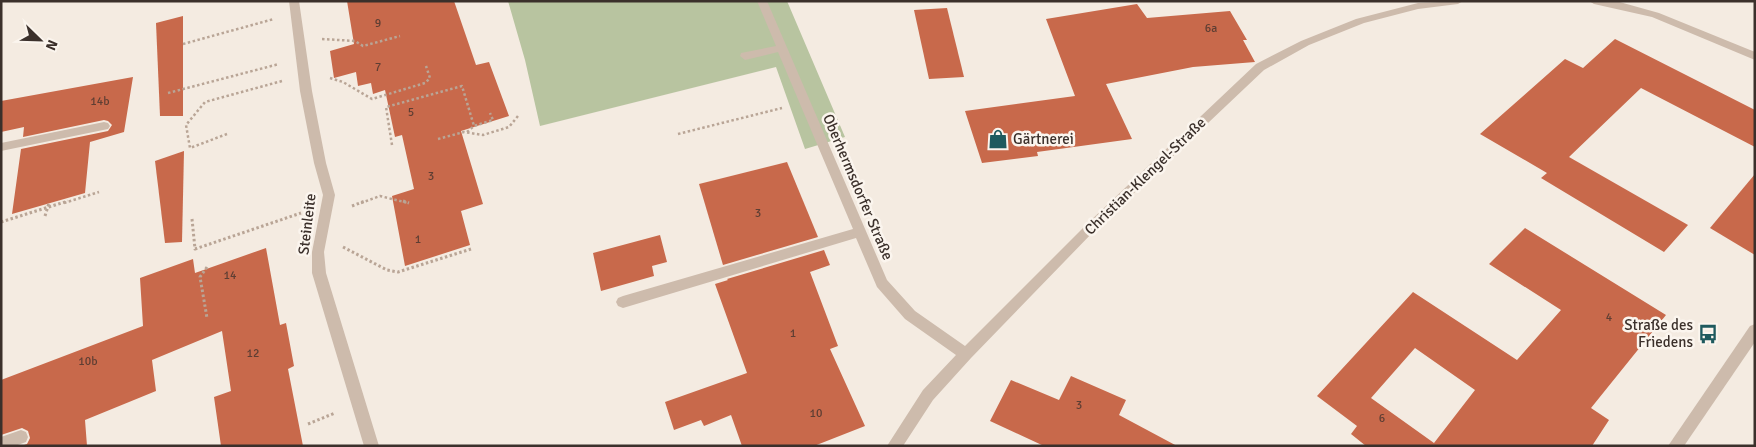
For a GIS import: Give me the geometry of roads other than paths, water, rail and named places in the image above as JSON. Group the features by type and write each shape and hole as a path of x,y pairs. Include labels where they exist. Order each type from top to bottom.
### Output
{"street":[{"name":"Steinleite","path":"294,1 304,75 320,163 329,195 318,252 319,273 372,446"},
{"name":"Oberhermsdorfer Straße","path":"762,1 882,283 910,315 966,354"},
{"name":"Christian-Klengel-Straße","path":"894,446 928,395 966,354 1092,226 1260,68 1304,44 1360,21 1418,6 1458,1"},
{"path":"1594,1 1649,12"},
{"path":"1630,1 1649,12 1704,33 1755,56"},
{"path":"745,56 782,48"},
{"path":"1,147 104,126"},
{"path":"623,302 859,232"},
{"path":"1675,446 1755,330"},
{"path":"1,444 21,437"}],"place":[{"name":"Gärtnerei","path":"998,139"},
{"name":"Straße des Friedens","path":"1708,334"}]}
